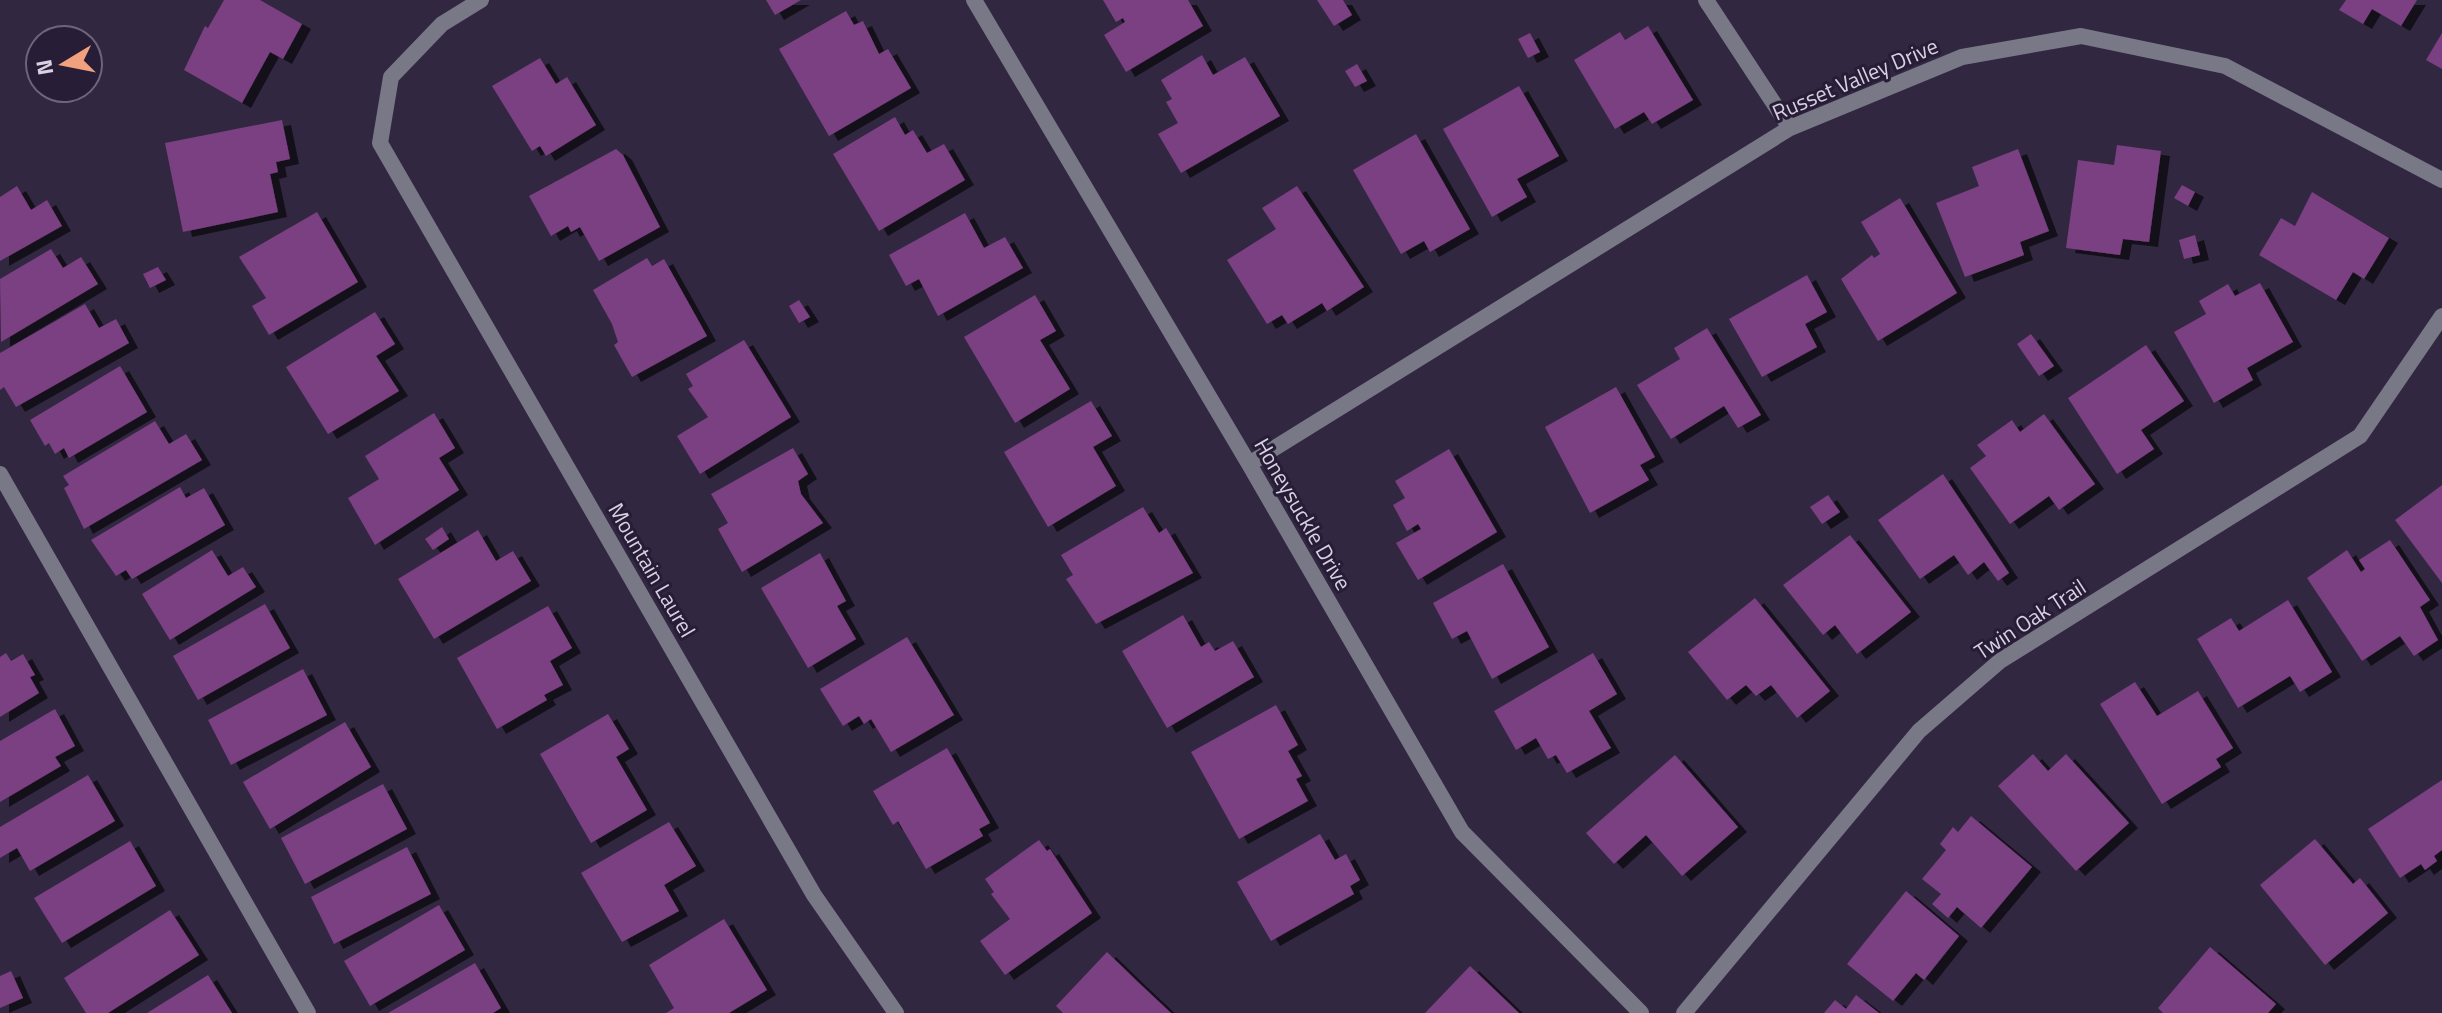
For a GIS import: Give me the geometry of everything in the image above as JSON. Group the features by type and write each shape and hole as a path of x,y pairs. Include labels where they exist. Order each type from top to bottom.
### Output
{"street":[{"name":"Mountain Laurel","path":"481,0 442,24 391,77 380,143 814,895 896,1013"},
{"name":"Honeysuckle Drive","path":"974,0 1249,464 1462,832 1641,1013"},
{"path":"1706,0 1790,128"},
{"name":"Russet Valley Drive","path":"1249,464 1790,128 1962,57 2081,36 2225,66 2442,180"},
{"name":"Twin Oak Trail","path":"1684,1013 1919,731 2000,661 2360,436 2442,316"},
{"path":"0,474 308,1013"}],"building":[{"path":"224,0 260,0 302,24 283,59 270,52 242,103 184,70 205,26 208,28"},
{"path":"766,0 801,0 775,15"},
{"path":"1103,0 1188,0 1203,26 1126,72 1104,35 1125,22 1123,18 1116,22"},
{"path":"1317,0 1343,0 1352,15 1334,26"},
{"path":"2346,0 2417,0 2401,26 2372,9 2363,24 2339,10"},
{"path":"846,11 854,25 863,21 879,54 888,49 911,88 829,136 779,49"},
{"path":"1648,26 1693,100 1652,124 1644,112 1615,129 1574,60 1620,32 1625,40"},
{"path":"1530,33 1540,52 1528,58 1518,39"},
{"path":"2442,33 2442,69 2426,60"},
{"path":"1202,55 1213,75 1245,57 1280,116 1181,173 1158,134 1178,123 1166,102 1172,99 1161,80"},
{"path":"540,58 556,84 567,77 596,125 546,156 540,146 532,151 492,86"},
{"path":"1357,64 1367,81 1355,87 1345,71"},
{"path":"1519,86 1559,156 1517,179 1527,197 1492,217 1443,129"},
{"path":"895,117 905,135 913,130 927,153 944,144 965,180 879,231 833,154"},
{"path":"282,120 290,159 276,162 278,172 270,174 278,212 183,232 165,143"},
{"path":"1416,134 1470,229 1430,252 1424,241 1401,254 1353,170"},
{"path":"2117,145 2161,151 2149,242 2123,239 2120,255 2066,248 2078,160 2114,165"},
{"path":"616,149 623,155 660,227 599,261 580,227 571,232 568,226 551,236 529,196"},
{"path":"2018,149 2049,231 2020,242 2024,255 1965,277 1936,203 1979,186 1972,167"},
{"path":"2182,185 2195,192 2188,206 2174,198"},
{"path":"17,186 31,210 47,200 62,226 0,261 0,197"},
{"path":"1297,186 1364,287 1327,311 1322,303 1288,324 1282,315 1267,324 1227,260 1276,229 1262,208"},
{"path":"2312,192 2389,238 2364,279 2353,272 2336,300 2259,255 2281,218 2295,226"},
{"path":"1900,198 1957,293 1878,341 1841,279 1872,255 1874,258 1880,254 1861,222"},
{"path":"317,212 358,282 269,335 252,306 266,298 239,257"},
{"path":"965,213 984,248 1005,237 1023,268 938,316 919,279 906,286 889,255"},
{"path":"2195,235 2200,255 2184,259 2179,240"},
{"path":"51,249 63,268 81,257 98,284 1,342 0,279"},
{"path":"647,258 652,266 664,259 707,336 632,377 614,345 618,342 612,324 593,290"},
{"path":"158,267 166,280 150,288 143,274"},
{"path":"1807,275 1827,312 1805,324 1817,347 1762,377 1729,319"},
{"path":"2260,283 2293,342 2247,368 2253,380 2214,403 2174,332 2206,314 2199,301 2228,284 2235,296"},
{"path":"1035,295 1056,331 1040,340 1070,389 1015,423 964,337"},
{"path":"799,300 810,317 799,323 789,306"},
{"path":"85,304 99,328 116,319 129,343 16,407 4,387 0,390 0,353"},
{"path":"375,312 395,344 376,356 399,391 328,434 286,367"},
{"path":"1707,328 1761,415 1738,428 1724,406 1671,439 1637,385 1680,359 1674,348"},
{"path":"2031,334 2054,366 2039,376 2017,344"},
{"path":"744,340 791,417 700,474 677,436 708,417 688,389 693,386 686,374"},
{"path":"2146,345 2184,401 2141,430 2154,449 2117,474 2068,398"},
{"path":"120,366 147,412 69,458 64,448 55,454 49,443 45,446 30,420"},
{"path":"1616,387 1655,457 1640,465 1649,480 1590,513 1545,427"},
{"path":"1091,401 1112,436 1093,447 1116,486 1048,527 1004,452"},
{"path":"434,413 455,448 439,458 459,490 375,545 348,498 379,479 365,456"},
{"path":"2044,414 2095,484 2059,510 2049,496 2010,524 1970,468 1986,456 1977,445 2012,420 2020,432"},
{"path":"155,421 169,444 186,434 202,460 84,529 64,488 69,485 63,476"},
{"path":"793,448 808,474 798,481 801,494 823,523 742,572 718,529 728,523 711,494"},
{"path":"1449,449 1497,532 1418,580 1396,543 1421,529 1418,524 1407,531 1393,505 1405,498 1395,481"},
{"path":"1943,474 2009,573 1998,581 1984,562 1968,575 1954,555 1920,579 1878,520"},
{"path":"2442,485 2442,583 2395,520"},
{"path":"180,487 186,498 204,488 225,525 132,579 126,570 116,576 91,540"},
{"path":"1828,495 1840,512 1822,524 1810,507"},
{"path":"1143,507 1159,533 1166,528 1193,573 1096,624 1066,579 1073,575 1061,555"},
{"path":"442,527 449,539 433,550 425,539"},
{"path":"478,530 496,561 513,551 531,581 434,639 398,579"},
{"path":"1850,535 1911,612 1857,654 1835,625 1823,635 1783,585"},
{"path":"2390,540 2430,600 2420,607 2438,640 2414,656 2400,636 2362,661 2307,578 2347,550 2361,572 2365,569 2359,560"},
{"path":"212,550 228,576 243,567 256,587 170,640 142,594"},
{"path":"820,553 846,601 837,606 856,639 808,668 761,588"},
{"path":"1503,564 1549,647 1492,679 1467,631 1452,639 1433,603"},
{"path":"1755,598 1830,691 1797,718 1771,685 1756,696 1746,685 1727,700 1688,652"},
{"path":"2288,600 2332,672 2300,692 2290,676 2238,708 2197,639 2231,618 2239,631"},
{"path":"265,604 290,648 198,700 173,656"},
{"path":"548,606 572,648 550,661 563,685 544,695 547,700 497,729 457,658"},
{"path":"1183,615 1201,647 1209,642 1215,651 1233,641 1254,677 1167,728 1122,651"},
{"path":"907,637 954,715 891,752 871,719 864,724 859,716 843,726 820,689"},
{"path":"6,653 11,661 23,654 35,675 30,677 39,693 0,717 0,657"},
{"path":"1593,653 1617,694 1589,711 1611,748 1567,773 1556,755 1548,759 1536,738 1516,750 1494,711"},
{"path":"303,669 327,715 231,765 208,720"},
{"path":"2135,682 2157,716 2198,691 2233,748 2216,759 2221,767 2162,804 2100,704"},
{"path":"1276,705 1298,745 1288,751 1302,776 1296,779 1308,801 1239,839 1191,752"},
{"path":"55,709 75,746 55,757 61,766 0,802 0,741"},
{"path":"608,714 629,749 616,757 647,810 591,843 540,754"},
{"path":"345,722 371,767 270,829 243,782"},
{"path":"947,748 990,823 979,829 983,836 926,869 898,821 893,825 873,791"},
{"path":"2033,754 2048,771 2066,754 2129,823 2076,871 1998,786"},
{"path":"1675,755 1738,827 1682,876 1646,835 1614,864 1586,833"},
{"path":"88,775 115,821 30,871 17,848 0,858 0,827"},
{"path":"2442,780 2442,850 2434,856 2437,861 2425,870 2421,864 2400,878 2368,829"},
{"path":"383,784 407,829 305,884 281,838"},
{"path":"1971,816 2032,867 1981,928 1957,907 1948,918 1932,904 1941,894 1922,879 1946,850 1940,844 1953,827 1958,832"},
{"path":"669,822 696,866 664,885 679,911 622,942 581,873"},
{"path":"1320,834 1335,860 1346,854 1360,880 1350,886 1354,894 1271,941 1237,882"},
{"path":"2315,839 2353,884 2360,878 2388,913 2325,965 2260,885"},
{"path":"1039,840 1047,851 1050,849 1092,913 1005,975 980,941 1010,919 991,894 994,892 985,879"},
{"path":"130,841 156,886 62,943 34,898"},
{"path":"407,847 431,894 334,944 311,897"},
{"path":"1906,891 1959,936 1924,980 1916,973 1893,1001 1847,964"},
{"path":"439,905 465,950 370,1006 344,961"},
{"path":"170,910 199,955 108,1013 86,1013 64,978"},
{"path":"724,919 767,990 729,1013 666,1013 674,1008 649,965"},
{"path":"2210,947 2276,1004 2268,1013 2163,1013 2158,1008"},
{"path":"1107,952 1171,1013 1063,1013 1056,1006"},
{"path":"475,963 501,1008 493,1013 388,1013"},
{"path":"1470,966 1519,1013 1425,1013"},
{"path":"11,971 23,998 0,1008 0,976"},
{"path":"208,975 232,1013 147,1013"},
{"path":"1856,995 1879,1013 1824,1013 1835,1000 1846,1009"}]}
